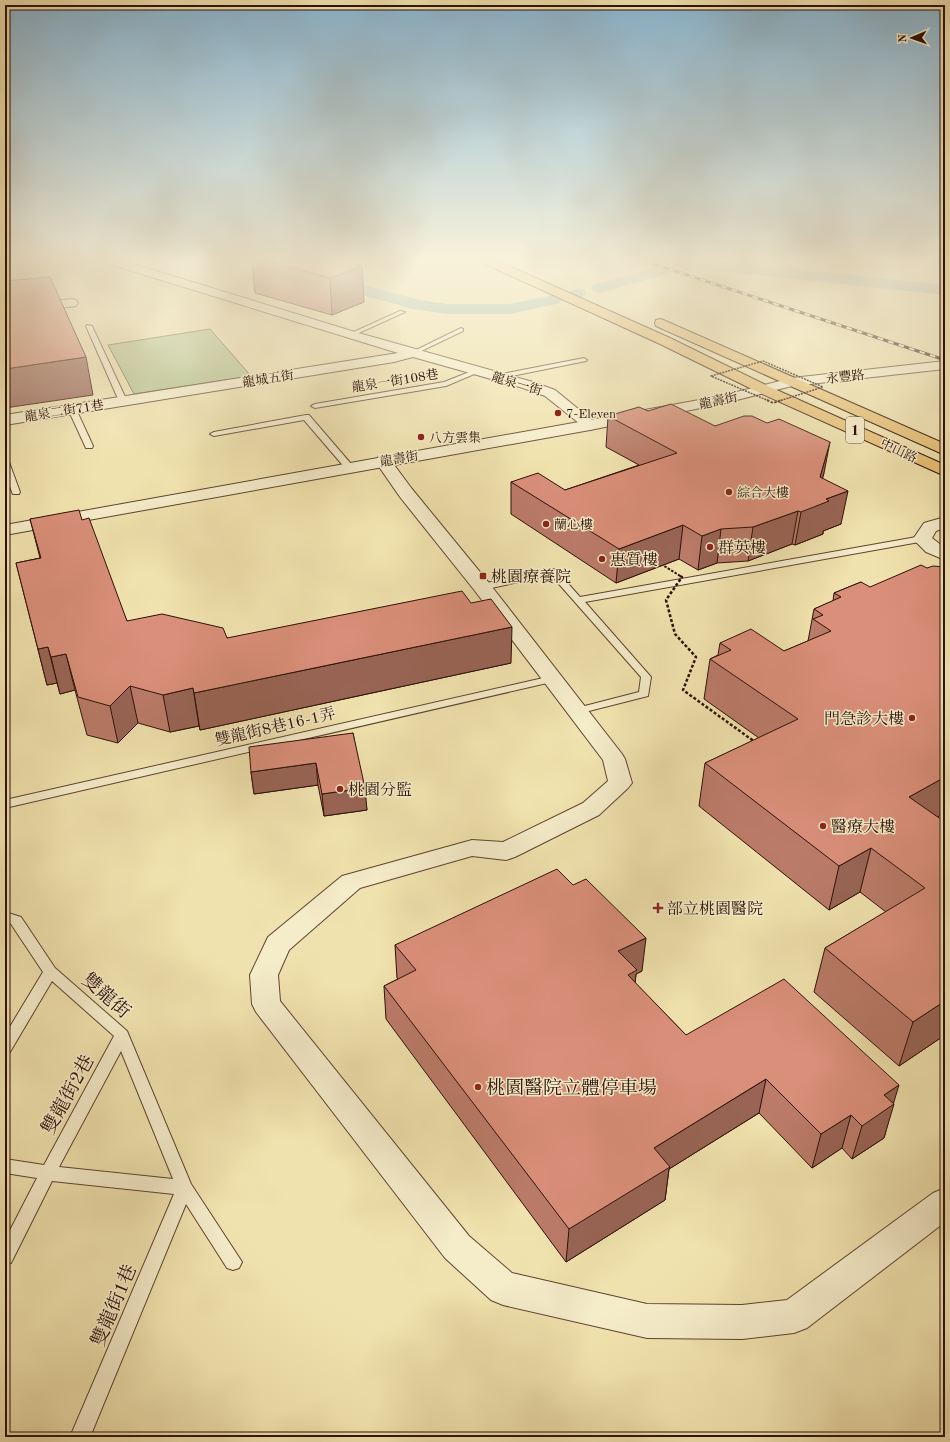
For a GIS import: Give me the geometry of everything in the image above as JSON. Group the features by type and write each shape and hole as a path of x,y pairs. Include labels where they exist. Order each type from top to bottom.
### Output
{"main road":[{"name":"1","path":"639,329 764,390"},
{"name":"1","path":"674,329 792,382"},
{"name":"中山路","path":"792,382 945,450"},
{"name":"中山路","path":"764,390 945,471"}],"street":[{"name":"龍泉一街","path":"331,329 497,376 550,393 590,425"},
{"name":"龍城五街","path":"123,401 387,359 413,353"},
{"name":"永豐路","path":"792,382 945,365"},
{"name":"龍壽街","path":"5,530 349,467 590,425 721,400 792,382"},
{"name":"龍泉二街71巷","path":"5,420 123,401"},
{"path":"383,461 406,493 482,586 614,759 620,783 591,809 506,851 472,848 351,882 278,944 264,975 266,1004 457,1247 503,1288 647,1320 742,1322 794,1316 945,1203"},
{"path":"945,522 930,527 922,539 932,548 945,555"}],"lane":[{"path":"90,329 123,401"},
{"path":"350,335 363,329"},
{"path":"413,353 461,330"},
{"path":"497,376 584,360"},
{"name":"龍泉一街108巷","path":"315,406 446,384 477,371"},
{"path":"72,409 90,446"},
{"path":"214,434 306,417 349,467"},
{"path":"5,462 16,492"},
{"path":"578,600 922,539"},
{"path":"482,586 553,572 646,677 644,694 577,711"},
{"name":"雙龍街8巷16-1弄","path":"5,804 552,679"},
{"name":"雙龍街","path":"5,917 16,920 50,972 122,1035 184,1188 233,1262"},
{"path":"5,1048 50,972"},
{"name":"雙龍街2巷","path":"5,1257 48,1172 122,1035"},
{"path":"5,1166 184,1188"},
{"name":"雙龍街1巷","path":"80,1437 184,1188"}],"path":[{"path":"763,361 823,387 773,403 711,376 763,361"},
{"path":"655,560 682,577 666,600 675,634 696,657 683,690 759,745"}],"green space":[{"path":"210,329 251,376 134,394 108,345"}],"building":[{"path":"5,329 74,329 86,357 5,369"},
{"path":"671,404 715,426 744,416 752,416 767,423 779,419 830,442 820,477 848,491 826,499 829,501 801,512 798,511 753,527 721,529 702,536 683,525 619,549 511,482 538,473 565,490 677,453 608,416 639,407 648,411"},
{"path":"79,510 82,520 89,518 127,621 162,614 223,628 227,638 462,591 471,603 491,599 512,627 194,693 193,688 163,695 130,686 110,706 78,697 66,654 51,657 48,647 38,649 16,563 41,558 30,519"},
{"path":"921,565 927,568 933,566 945,567 945,777 909,797 945,822 945,1001 913,1022 825,948 925,888 871,848 839,866 705,763 798,719 710,659 731,650 720,643 751,629 784,651 831,631 813,619 823,615 814,609 841,597 834,593 861,582 870,587"},
{"path":"353,733 365,788 322,794 316,763 251,772 249,747"},
{"path":"557,869 573,885 586,879 646,938 618,951 637,970 628,975 686,1035 784,979 899,1085 884,1095 894,1104 862,1126 851,1115 821,1134 766,1079 654,1148 670,1167 569,1229 384,986 416,970 395,945"}],"railway":[{"path":"852,329 945,360"}],"place":[{"name":"7-Eleven","path":"558,413"},
{"name":"八方雲集","path":"421,437"},
{"name":"綜合大樓","path":"729,492"},
{"name":"蘭心樓","path":"546,524"},
{"name":"群英樓","path":"710,547"},
{"name":"惠質樓","path":"602,559"},
{"name":"桃園療養院","path":"483,576"},
{"name":"門急診大樓","path":"912,718"},
{"name":"桃園分監","path":"340,789"},
{"name":"醫療大樓","path":"823,826"},
{"name":"部立桃園醫院","path":"658,908"},
{"name":"桃園醫院立體停車場","path":"478,1087"}]}
